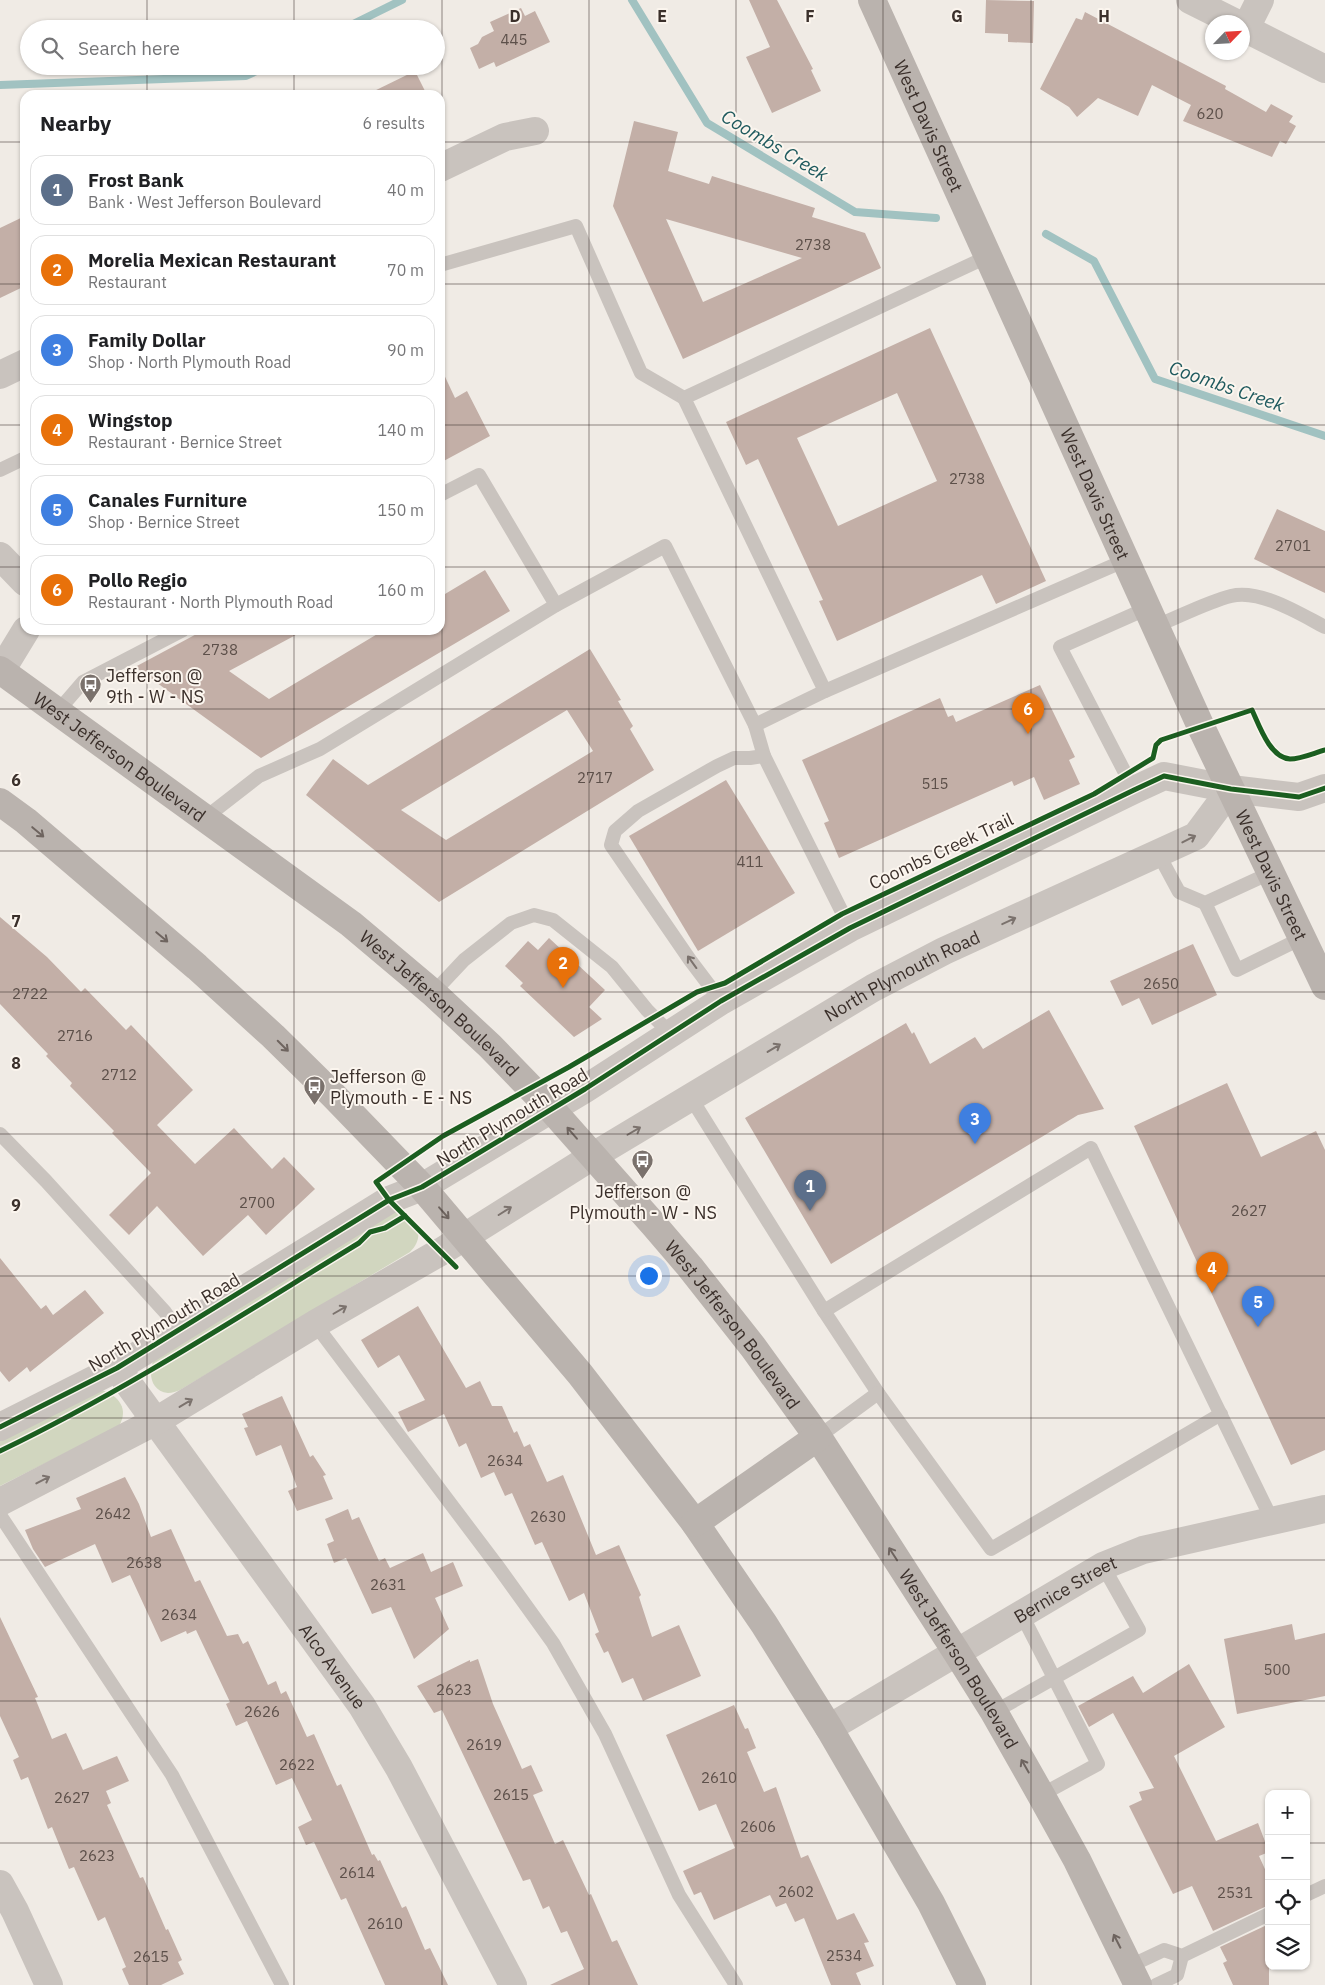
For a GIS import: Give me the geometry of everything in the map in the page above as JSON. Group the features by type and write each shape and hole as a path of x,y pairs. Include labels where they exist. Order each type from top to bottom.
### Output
{"main road":[{"name":"West Davis Street","path":"872,0 1231,789 1325,986"},
{"name":"West Jefferson Boulevard","path":"0,671 351,924 433,992 490,1046 552,1110 690,1267 752,1347 818,1438 994,1712 1077,1860 1134,1976"},
{"path":"0,802 26,821 260,1023 333,1095 422,1188 580,1374 696,1524 764,1624 828,1728 931,1903 972,1985"},
{"path":"696,1524 818,1438"}],"street":[{"path":"1190,0 1219,15"},
{"path":"1249,15 1260,0"},
{"path":"1250,31 1325,69"},
{"path":"445,166 505,137 536,132"},
{"path":"0,375 20,365"},
{"path":"0,556 20,577"},
{"path":"0,671 23,635"},
{"name":"North Plymouth Road","path":"0,1426 32,1412 118,1368 389,1200 422,1188 552,1110 721,1001 850,928 1134,790 1164,776 1231,789 1300,797 1325,788"},
{"name":"North Plymouth Road","path":"0,1502 156,1421 315,1324 464,1237 592,1156 873,988 920,964 1196,836 1231,789"},
{"name":"Alco Avenue","path":"118,1368 362,1706 399,1768 513,1985"},
{"name":"Bernice Street","path":"828,1728 1103,1566 1142,1550 1325,1509"},
{"path":"0,1884 15,1911 49,1985"}],"lane":[{"path":"445,264 576,226 641,373 684,398 825,691"},
{"path":"684,398 989,256"},
{"path":"0,470 20,460"},
{"path":"445,493 479,475 556,605"},
{"path":"206,818 259,776 320,749 556,605 665,546 755,725 764,756 850,928"},
{"path":"755,725 825,691 1126,560"},
{"path":"1134,790 1060,647 1152,617 1233,596 1252,596 1276,602 1325,627"},
{"path":"58,711 83,682 173,635"},
{"path":"721,1001 690,960 611,845 615,831 646,806 716,766 734,758 764,756"},
{"path":"1158,854 1179,892 1205,903 1237,970 1302,938"},
{"path":"1205,903 1270,873"},
{"path":"433,992 464,960 511,923 534,915 553,920 612,966 647,1010 672,1034"},
{"path":"691,1098 824,1311 878,1393 992,1549 1221,1414"},
{"path":"0,1134 165,1312 178,1330"},
{"path":"824,1311 1091,1148 1273,1522"},
{"path":"315,1324 499,1568 553,1643 605,1734 679,1895 736,1985"},
{"path":"818,1438 878,1393"},
{"path":"0,1515 172,1775 282,1985"},
{"path":"994,1712 1139,1630 1103,1566"},
{"path":"1022,1615 1098,1764 1041,1795"},
{"path":"1310,1893 1325,1886"},
{"path":"1134,1976 1164,1950 1182,1956 1265,1916"},
{"path":"1156,1985 1177,1975 1182,1956"}],"green space":[{"path":"396,1210 409,1216 417,1226 418,1239 410,1252 180,1390 168,1393 157,1389 154,1385 151,1370 154,1359"},
{"path":"102,1390 113,1396 121,1404 123,1414 119,1426 0,1486 0,1438"}],"building":[{"path":"749,0 777,0 813,69 811,70 821,91 772,113 746,57 770,47"},
{"path":"986,0 1034,1 1033,43 1008,42 1008,34 985,33"},
{"path":"521,8 525,16 535,11 550,42 496,67 494,62 479,69 470,48 478,44 482,37 494,31 490,22"},
{"path":"1085,12 1226,86 1225,89 1266,112 1271,104 1293,116 1289,122 1296,126 1286,144 1280,141 1272,157 1183,121 1191,105 1152,85 1138,116 1098,98 1077,117 1069,107 1040,89 1076,18 1082,20"},
{"path":"407,75 417,75 424,90 376,90"},
{"path":"634,121 678,132 668,171 709,184 712,176 815,208 812,217 865,233 881,268 683,359 613,206","holes":["666,219 802,258 703,302"]},
{"path":"20,218 20,288 0,298 0,228"},
{"path":"930,328 1046,581 996,604 982,575 837,641 819,601 823,600 758,459 746,465 726,422","holes":["897,393 937,481 838,526 797,438"]},
{"path":"445,377 455,398 467,391 490,436 445,460"},
{"path":"1277,509 1325,531 1325,593 1254,559"},
{"path":"485,570 510,611 261,758 135,667 195,635 296,635 229,671 269,699 376,635 445,635 445,594"},
{"path":"590,649 621,700 618,701 633,726 630,729 654,770 439,902 306,795 333,759 368,785","holes":["567,710 593,751 446,840 401,810"]},
{"path":"1040,685 1075,757 1069,760 1080,784 1044,800 1034,777 1014,786 1012,781 839,858 824,823 829,821 802,760 940,698 948,717 953,715 956,722"},
{"path":"726,780 795,893 698,951 629,836"},
{"path":"0,917 47,957 81,992 85,988 126,1030 131,1025 193,1090 157,1125 195,1164 234,1128 272,1169 284,1157 315,1189 266,1235 248,1215 203,1256 157,1206 129,1235 109,1215 151,1173 112,1133 114,1131 70,1086 72,1083 46,1056 48,1054 0,1004"},
{"path":"549,938 605,990 589,1007 602,1019 574,1037 520,986 523,983 505,966 528,941 538,950"},
{"path":"1193,944 1217,995 1152,1025 1139,998 1122,1006 1110,981"},
{"path":"1049,1010 1104,1109 1078,1115 831,1264 745,1118 906,1023 912,1034 914,1032 930,1064 975,1037 983,1049"},
{"path":"1227,1083 1261,1157 1316,1131 1325,1150 1325,1450 1291,1465 1134,1126"},
{"path":"0,1258 41,1309 46,1305 53,1315 85,1290 104,1313 30,1372 27,1367 9,1382 0,1371"},
{"path":"418,1306 466,1388 480,1381 492,1406 502,1406 514,1433 517,1431 524,1447 530,1444 547,1482 563,1475 596,1555 619,1545 641,1595 639,1597 652,1637 679,1625 701,1676 643,1701 633,1678 622,1683 608,1651 604,1653 595,1634 599,1632 584,1593 569,1601 542,1542 535,1545 512,1493 505,1496 494,1472 481,1478 466,1443 459,1447 444,1414 408,1432 398,1412 425,1400 399,1355 378,1368 361,1340"},
{"path":"282,1396 310,1457 313,1455 326,1475 323,1476 333,1499 297,1511 288,1491 297,1487 281,1445 256,1456 244,1428 248,1427 242,1414"},
{"path":"125,1477 139,1504 151,1537 171,1529 195,1582 200,1580 227,1636 238,1634 243,1644 248,1641 268,1685 276,1681 281,1694 286,1691 307,1737 314,1734 337,1786 341,1784 372,1855 374,1854 378,1861 380,1860 402,1908 406,1906 425,1950 430,1948 448,1985 385,1985 346,1898 341,1900 314,1842 306,1845 298,1827 312,1820 292,1778 276,1785 247,1721 236,1726 226,1704 230,1702 196,1630 187,1634 186,1631 161,1642 130,1575 112,1583 95,1544 45,1567 33,1549 25,1530 81,1509 76,1498"},
{"path":"348,1509 352,1520 359,1517 379,1561 385,1558 390,1568 423,1553 431,1572 453,1562 463,1586 435,1598 449,1629 414,1659 391,1607 372,1614 346,1558 334,1563 327,1544 334,1541 325,1519"},
{"path":"0,1617 38,1697 35,1698 52,1739 66,1733 83,1770 117,1756 129,1781 106,1791 111,1803 107,1805 140,1878 143,1877 166,1930 168,1929 182,1960 178,1962 184,1974 161,1985 129,1985 122,1969 126,1967 105,1917 98,1921 74,1867 69,1869 52,1827 48,1829 28,1777 21,1780 13,1760 19,1757 0,1716"},
{"path":"1292,1624 1295,1640 1325,1633 1325,1696 1237,1714 1224,1639"},
{"path":"478,1659 493,1704 522,1769 531,1765 543,1791 533,1795 555,1844 563,1840 589,1895 591,1894 612,1942 617,1940 638,1985 550,1985 584,1969 567,1931 561,1933 549,1906 543,1909 530,1879 523,1881 442,1710 434,1713 417,1686 470,1660 470,1662"},
{"path":"1189,1664 1225,1727 1174,1756 1216,1841 1258,1823 1265,1841 1265,1854 1259,1856 1265,1869 1265,1907 1213,1931 1192,1886 1173,1894 1129,1806 1142,1800 1139,1792 1154,1788 1113,1713 1089,1727 1078,1706 1133,1676 1143,1693"},
{"path":"734,1705 745,1729 748,1728 756,1748 747,1752 764,1792 776,1787 801,1858 808,1855 837,1920 854,1913 869,1942 864,1943 874,1966 856,1973 861,1985 831,1985 804,1918 795,1922 786,1903 776,1907 770,1895 714,1920 701,1892 694,1895 683,1871 735,1848 716,1804 699,1811 666,1735"},
{"path":"1265,1926 1265,1970 1269,1970 1269,1985 1233,1985 1223,1963 1227,1961 1220,1947"}],"waterway":[{"name":"Coombs Creek","path":"361,20 402,0"},
{"name":"Coombs Creek","path":"632,0 707,123 855,212 936,218"},
{"name":"Coombs Creek","path":"0,85 248,75"},
{"name":"Coombs Creek","path":"1046,234 1094,261 1155,379 1325,436"}],"cycle path":[{"name":"Coombs Creek Trail","path":"456,1267 389,1200 376,1182 443,1136 569,1067 697,992 725,983 842,914 1094,794 1153,758 1156,745 1161,740 1252,710 1266,740 1283,757 1290,759 1299,758 1325,750"},
{"path":"0,1427 117,1368 389,1200 422,1187 585,1089 721,1001 850,928 1134,790 1164,776 1231,789 1299,797 1325,788"},
{"path":"0,1451 137,1378 359,1243 370,1232 385,1228 405,1216"}],"place":[{"name":"Jefferson @ 9th - W - NS","path":"90,704"},
{"name":"Pollo Regio","path":"1028,734"},
{"name":"Morelia Mexican Restaurant","path":"563,988"},
{"name":"Jefferson @ Plymouth - E - NS","path":"314,1105"},
{"name":"Family Dollar","path":"975,1144"},
{"name":"Jefferson @ Plymouth - W - NS","path":"643,1180"},
{"name":"Frost Bank","path":"810,1211"},
{"name":"Wingstop","path":"1212,1293"},
{"name":"Canales Furniture","path":"1258,1327"}]}
